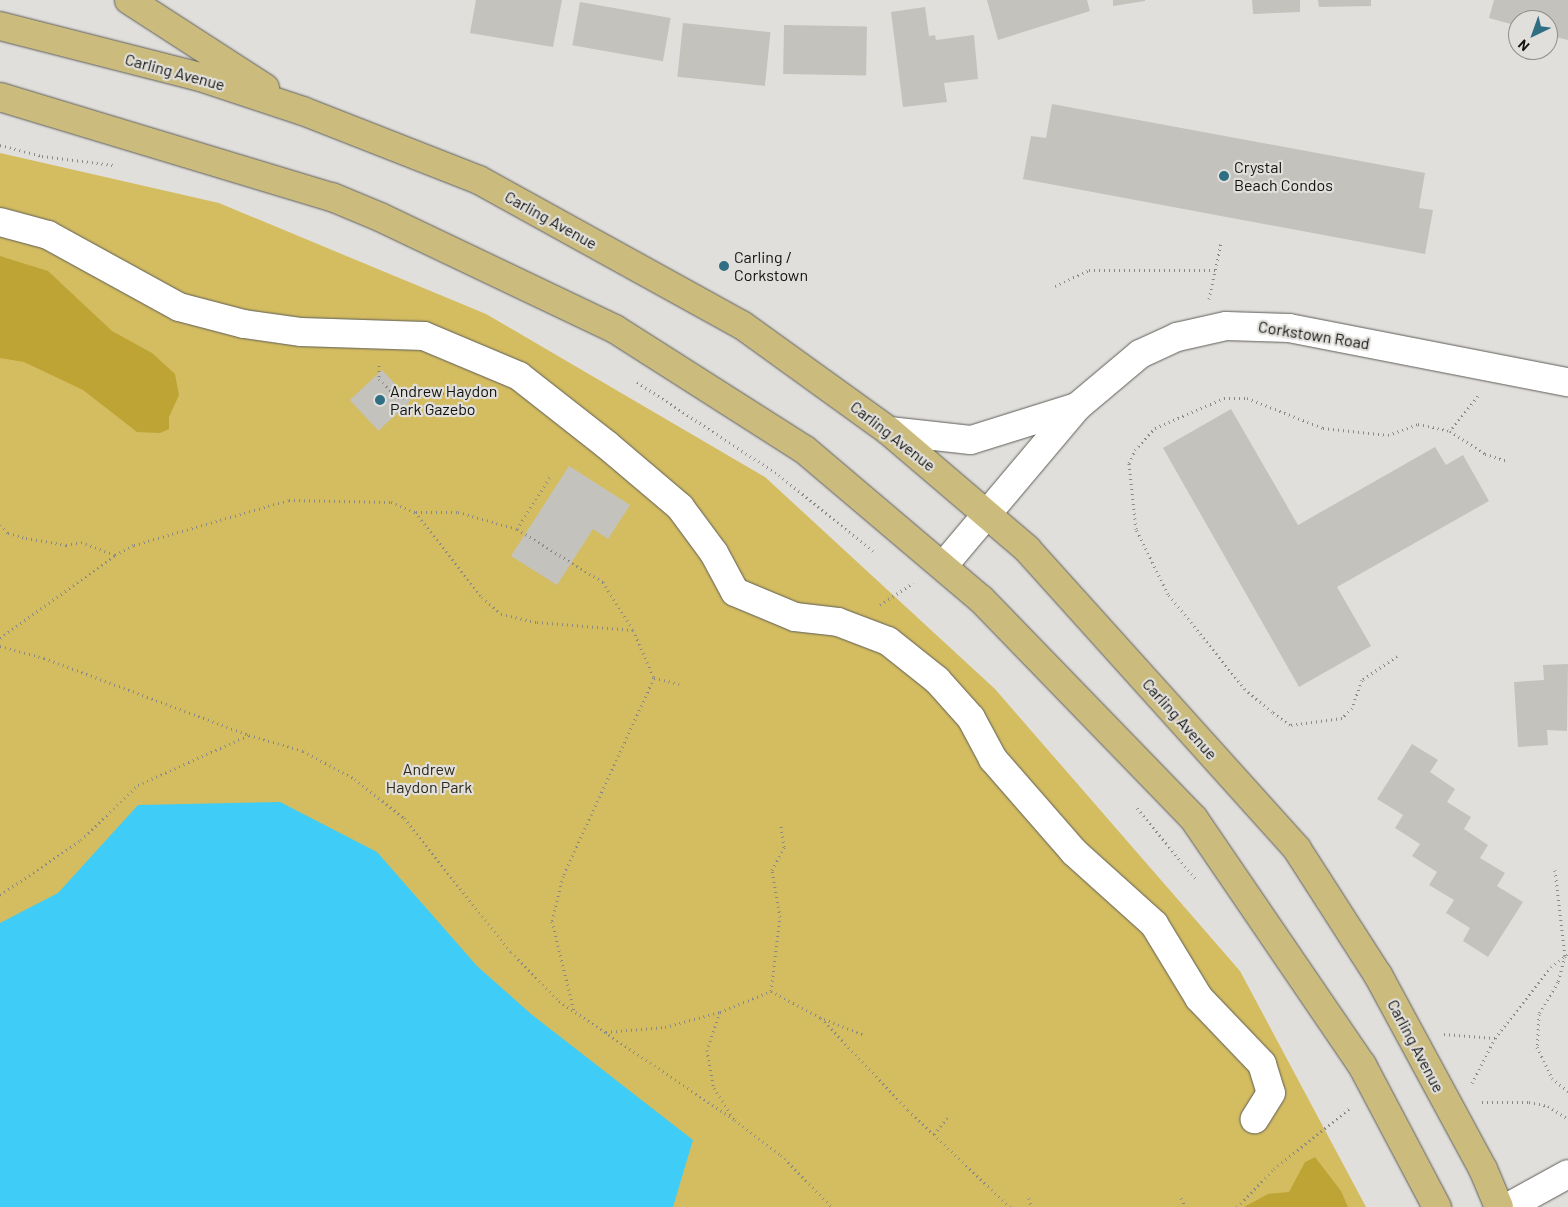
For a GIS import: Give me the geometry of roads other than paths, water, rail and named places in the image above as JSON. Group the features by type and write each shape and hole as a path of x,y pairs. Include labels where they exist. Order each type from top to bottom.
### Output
{"main road":[{"path":"129,0 303,110"},
{"name":"Carling Avenue","path":"0,26 200,77 303,110 487,184 742,325 890,430 990,514 1027,549 1298,849 1378,976 1483,1169 1499,1207"},
{"path":"0,97 332,197 615,329 805,450 944,565 981,599 1194,820 1362,1065 1436,1207"}],"street":[{"path":"0,222 48,235 179,308 244,324 378,336 424,336 519,376 607,444 680,508 714,553 735,592 795,617 838,622 888,641 937,680 971,718 993,760 1074,852 1154,924 1199,998 1262,1064 1270,1093 1255,1119"},
{"name":"Corkstown Road","path":"944,565 990,514 1077,407 1140,354 1177,337 1226,326 1289,328 1568,382"},
{"path":"890,430 971,440 1077,407"},
{"path":"1508,1207 1564,1176"}],"water":[{"path":"280,802 377,852 477,966 531,1014 693,1140 673,1207 0,1207 0,923 58,893 138,805"}],"place":[{"name":"Crystal Beach Condos","path":"1224,176"},
{"name":"Carling / Corkstown","path":"724,266"},
{"name":"Andrew Haydon Park Gazebo","path":"380,400"}],"park label":[{"name":"Andrew Haydon Park","path":"429,778"}]}
